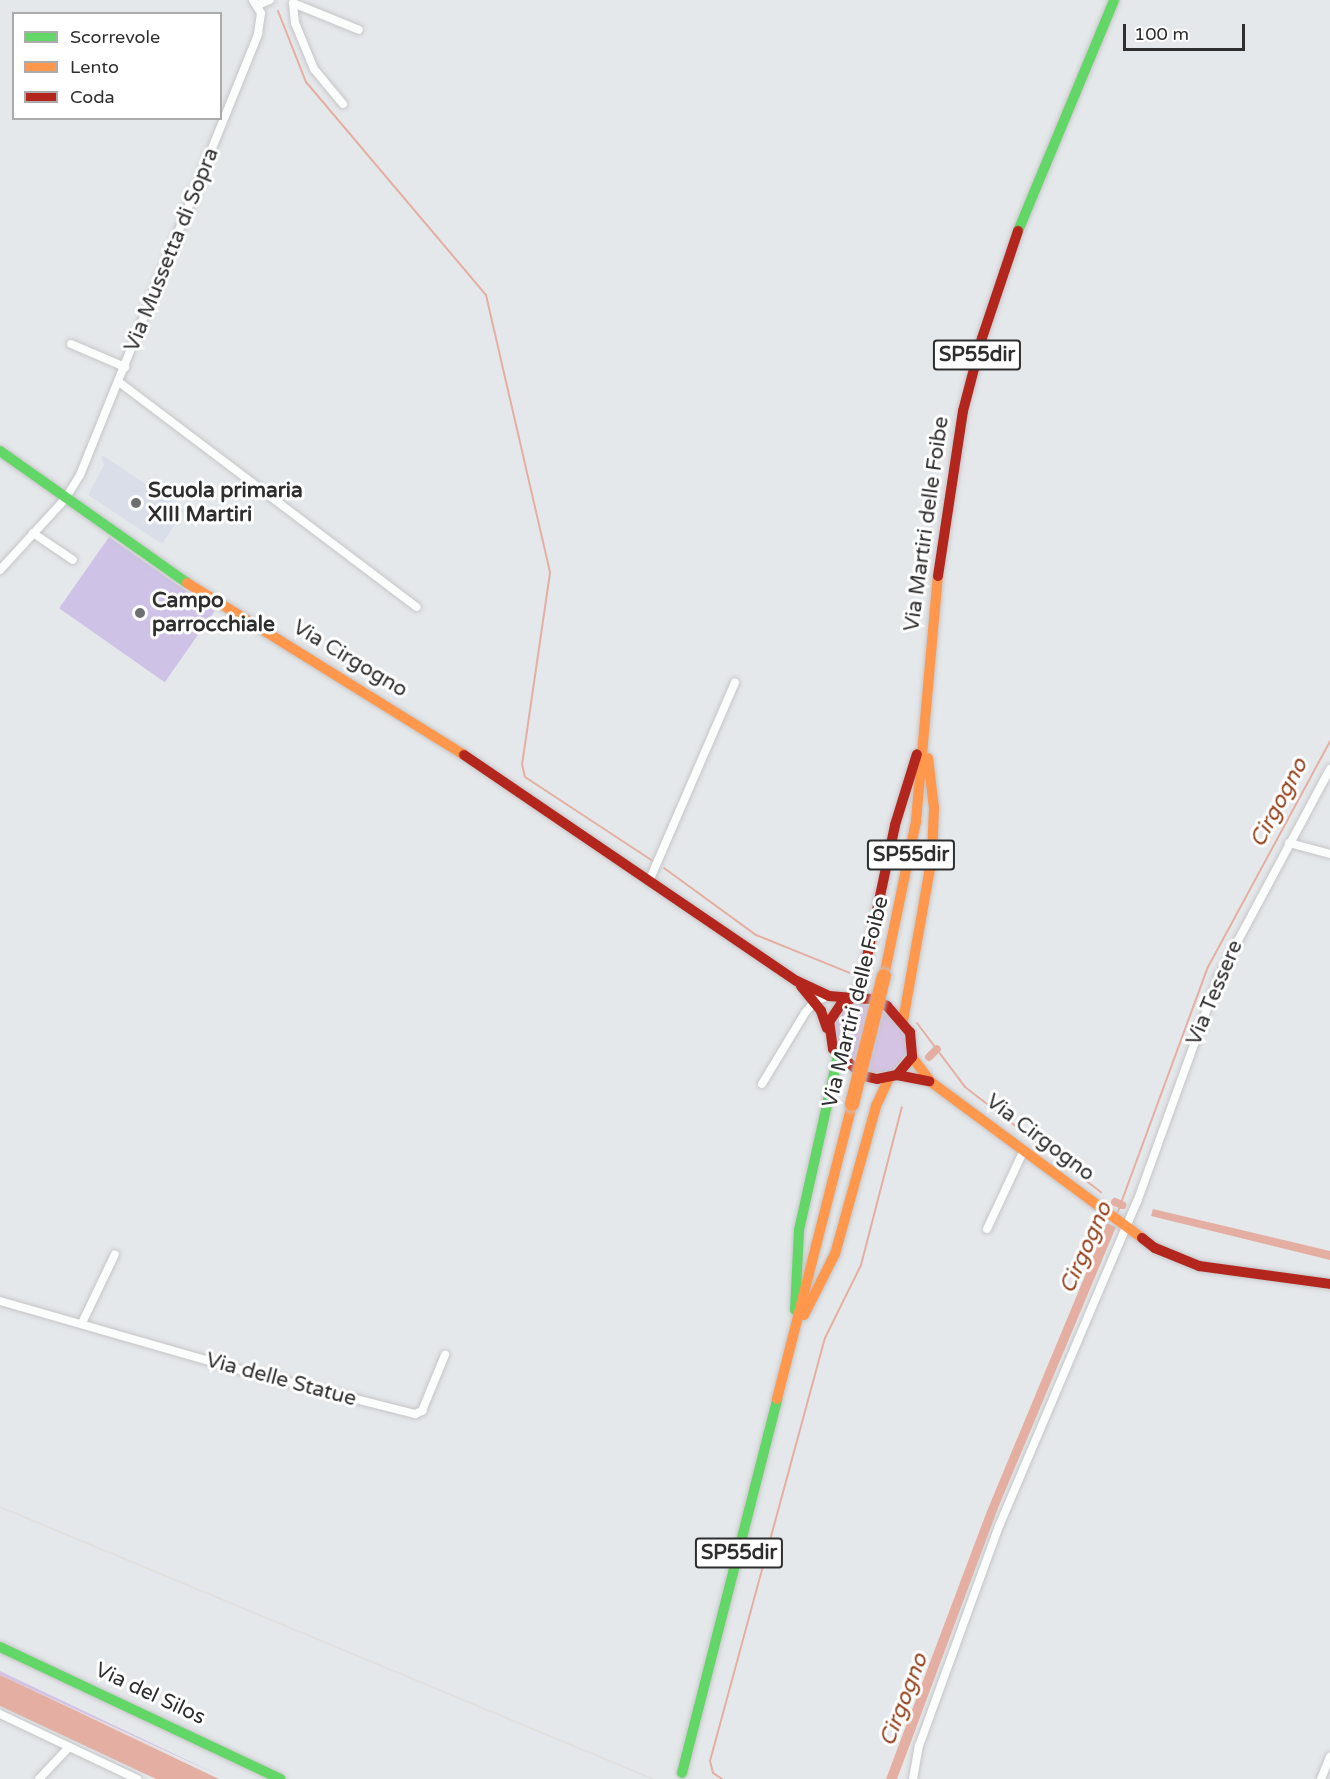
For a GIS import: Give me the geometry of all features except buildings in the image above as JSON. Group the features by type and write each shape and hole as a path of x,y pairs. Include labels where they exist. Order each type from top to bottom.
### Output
{"main road":[{"name":"Via Martiri delle Foibe","path":"682,1773 884,976 911,856 945,512 969,387 1017,233 1114,0"},
{"name":"Via Cirgogno","path":"0,452 212,599 438,738 650,879 797,981 829,996 853,998"},
{"path":"893,1076 864,1076 838,1056 828,1031 833,1012 853,998 863,976 900,806 925,732"},
{"path":"903,1021 928,885 934,825 925,732"},
{"name":"Via Cirgogno","path":"797,981 815,1002 828,1031"},
{"path":"794,1333 835,1254 876,1106 893,1076 912,1057 910,1032 903,1021 875,999 853,998"},
{"path":"794,1333 799,1230 838,1056"},
{"name":"Via Cirgogno","path":"912,1057 931,1082 1106,1215 1126,1229 1185,1262 1330,1284"},
{"name":"Via Cirgogno","path":"893,1076 931,1082"},
{"name":"Via del Silos","path":"0,1647 281,1779"}],"street":[{"path":"255,3 270,0"},
{"path":"292,2 302,0"},
{"path":"292,2 359,30"},
{"path":"292,2 295,23 314,69 343,104"},
{"name":"Via Mussetta di Sopra","path":"0,570 65,499 81,475 258,34 261,14 255,3"},
{"name":"Via Mussetta di Sopra","path":"71,344 125,367"},
{"path":"119,382 417,607"},
{"path":"33,533 73,560"},
{"path":"650,879 735,683"},
{"name":"Via Tessere","path":"913,1779 919,1746 1000,1524 1126,1229 1219,976 1330,770"},
{"path":"1290,843 1330,854"},
{"name":"Via Cirgogno","path":"815,1002 829,996"},
{"path":"762,1084 775,1058 815,1002"},
{"path":"987,1229 1023,1152"},
{"path":"82,1323 115,1254"},
{"name":"Via delle Statue","path":"0,1300 237,1369 415,1414 422,1411 446,1355"},
{"path":"0,1714 137,1779"},
{"path":"39,1779 69,1747"},
{"path":"1321,1779 1330,1757"}],"shaded area":[{"name":"Scuola primaria XIII Martiri","path":"104,456 184,510 162,544 88,495 104,465 101,457"},
{"name":"Campo parrocchiale","path":"109,537 215,611 165,682 59,608"},
{"path":"858,1002 887,1014 907,1035 907,1053 892,1071 871,1073 838,1047 833,1026 836,1017 848,1005"},
{"path":"1153,1209 1330,1251 1330,1260 1151,1216"},
{"path":"1107,1223 1116,1227 998,1508 897,1779 886,1779 987,1511"},
{"path":"0,1671 227,1779 0,1675"},
{"path":"0,1675 222,1779 78,1712 219,1779 156,1779 0,1706"}],"waterway":[{"path":"278,11 306,82 486,295 550,573 522,764 525,777 653,861"},
{"name":"Cirgogno","path":"1117,1214 1208,967 1330,741"},
{"path":"664,868 756,935 850,973"},
{"path":"917,1023 965,1087 1101,1192"},
{"path":"929,1057 937,1049"},
{"path":"722,1779 713,1773 710,1761 825,1338 861,1265 902,1107"},
{"name":"Cirgogno","path":"1115,1202 1122,1205"}],"railway":[{"path":"0,1507 653,1779"}],"traffic: fast":[{"path":"1018,231 1114,0"},
{"path":"0,451 187,583"},
{"path":"795,1310 799,1230 838,1056"},
{"path":"682,1773 777,1399"},
{"path":"0,1647 281,1779"}],"traffic: slow":[{"path":"884,976 916,821 938,576"},
{"path":"187,583 464,755"},
{"path":"903,1021 932,857 934,808 928,758"},
{"path":"852,1104 884,976"},
{"path":"912,1057 931,1082 1142,1238"},
{"path":"804,1315 835,1254 876,1106 889,1078"},
{"path":"777,1399 852,1104"}],"traffic: jam":[{"path":"938,576 963,411 982,338 1018,231"},
{"path":"853,998 863,976 895,825 917,754"},
{"path":"464,755 797,981 829,996 853,998"},
{"path":"801,986 821,1011 827,1028"},
{"path":"853,998 875,999 887,1006 910,1032 912,1057 897,1075 877,1079 864,1076 833,1049 829,1022 841,1004 853,998"},
{"path":"897,1075 929,1081"},
{"path":"1142,1238 1155,1248 1199,1266 1330,1284"}],"place":[{"name":"Scuola primaria XIII Martiri","path":"136,503"},
{"name":"Campo parrocchiale","path":"140,613"}]}
